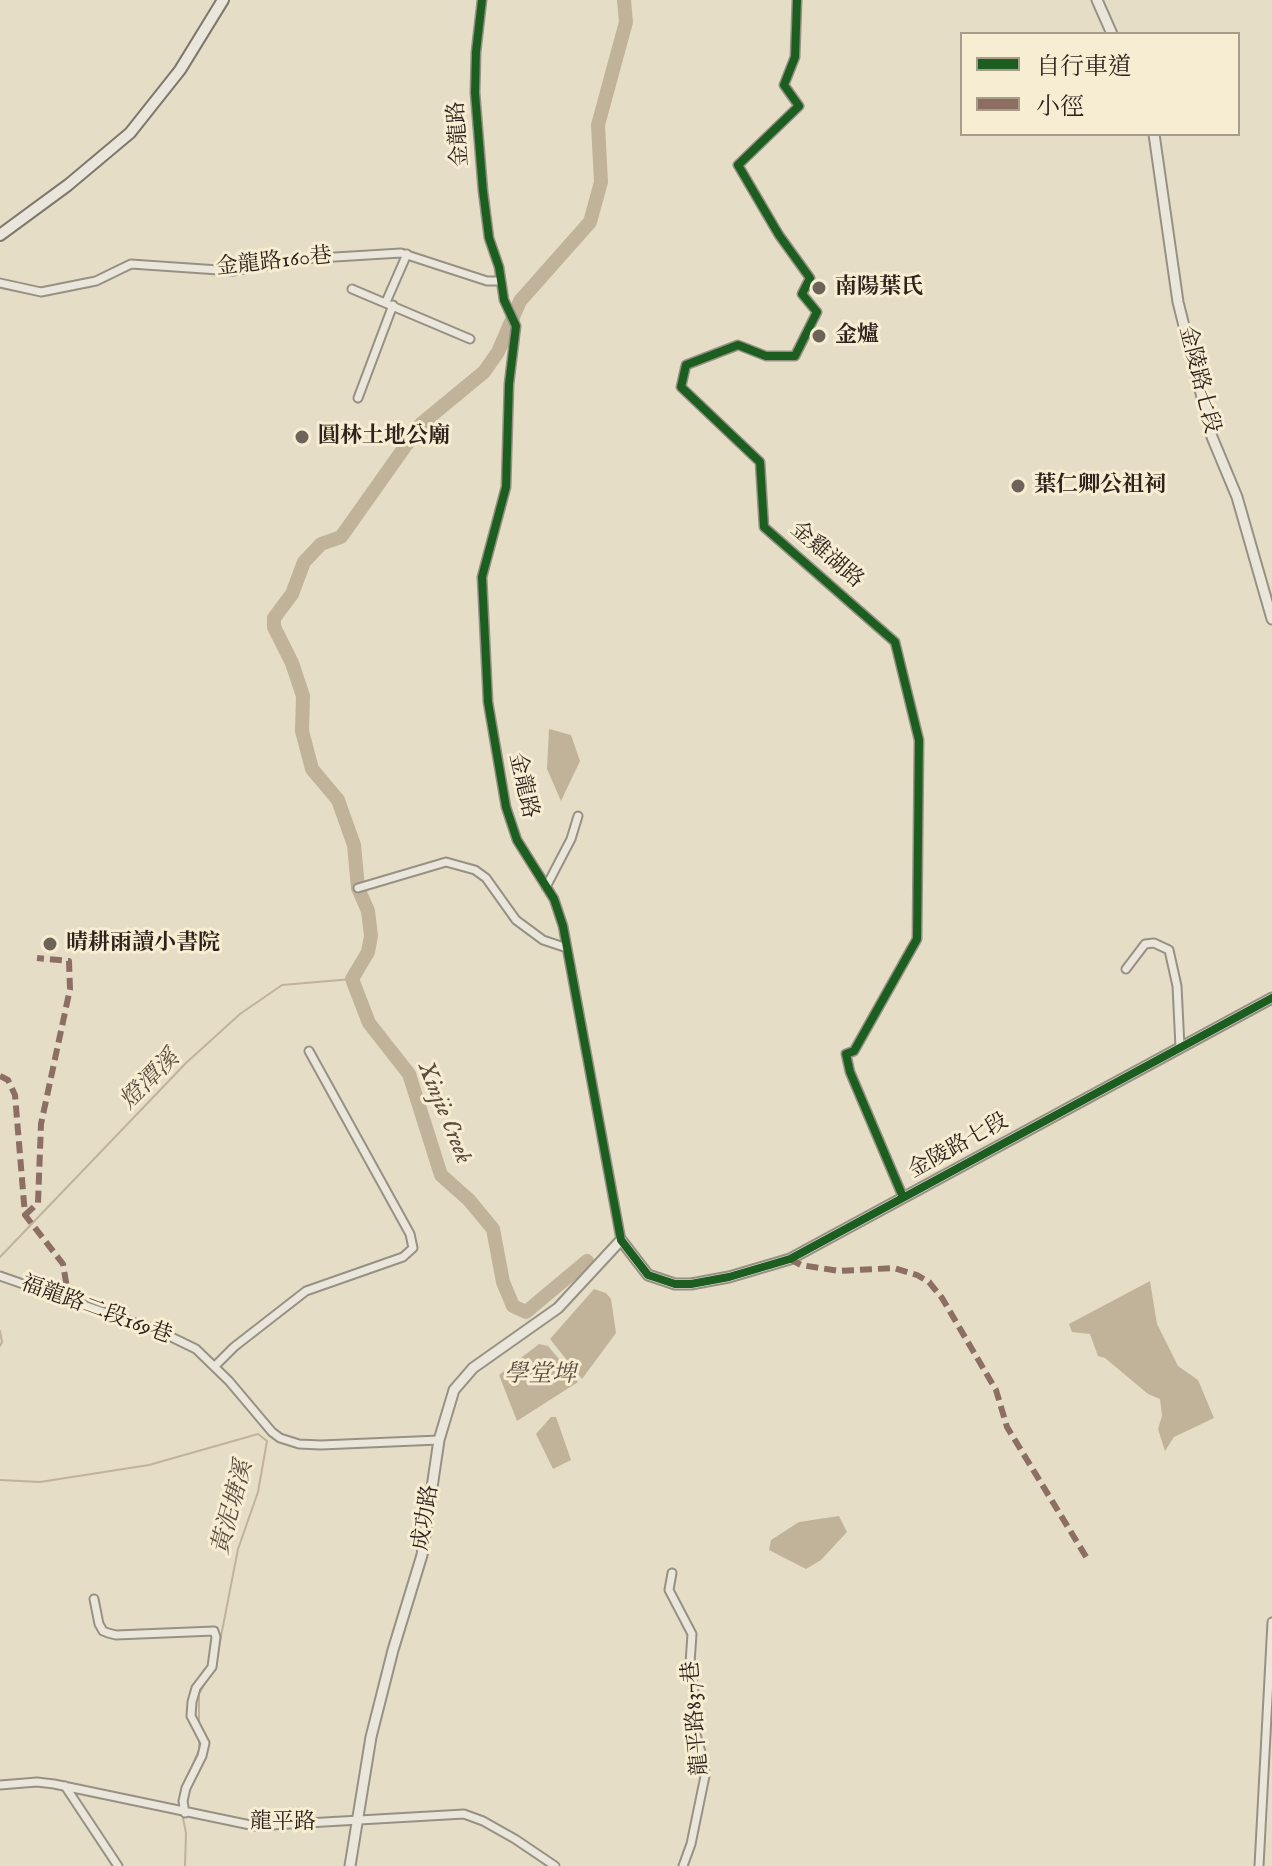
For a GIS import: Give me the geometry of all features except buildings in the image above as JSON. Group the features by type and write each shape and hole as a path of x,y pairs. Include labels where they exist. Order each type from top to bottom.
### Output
{"main road":[{"path":"0,235 68,185 130,133 180,70 223,0"}],"street":[{"name":"金龍路","path":"482,0 476,52 477,133 489,238 516,326 509,384 506,487 482,577 488,702 506,807 517,840 554,899 567,948 621,1240"},
{"name":"金雞湖路","path":"797,0 795,57 784,85 799,106 738,165 779,235 810,278 802,294 817,312 795,356 766,356 738,345 686,365 681,387 760,462 764,527 895,642 919,740 917,939 854,1051 846,1054 850,1072 903,1197"},
{"path":"1097,0 1111,32"},
{"name":"金陵路七段","path":"1154,136 1178,302 1212,437 1237,497 1272,619"},
{"name":"金龍路160巷","path":"0,283 41,292 96,281 131,264 233,271 302,259 407,254 487,281 501,281"},
{"path":"358,398 407,254"},
{"path":"352,289 470,339"},
{"path":"546,887 571,839 578,816"},
{"path":"358,888 446,862 475,870 486,878 516,920 543,940 567,948"},
{"path":"1126,969 1145,944 1154,943 1169,950 1177,986 1180,1047"},
{"name":"金陵路七段","path":"621,1240 648,1275 675,1284 729,1277 790,1259 1272,998"},
{"path":"215,1366 234,1347 306,1291 403,1257 413,1248 410,1234 309,1051"},
{"name":"成功路","path":"350,1866 371,1737 422,1555 439,1440 448,1405 462,1379 558,1308 621,1240"},
{"name":"福龍路二段169巷","path":"0,1276 161,1332 196,1349 215,1366 272,1432 289,1441 321,1445 439,1440"},
{"name":"龍平路837巷","path":"672,1573 669,1590 692,1634 690,1663 696,1707 695,1731 705,1776 691,1844 683,1866"},
{"path":"94,1599 99,1624 108,1633 214,1631 212,1667 196,1688 192,1702 191,1716 205,1743 186,1788 183,1801 185,1813"},
{"path":"1259,1866 1272,1622"},
{"name":"龍平路","path":"0,1785 37,1782 65,1786 255,1826 464,1814 515,1839 555,1866"},
{"path":"65,1786 118,1866"}],"water":[{"path":"549,729 571,735 580,761 561,801 547,769"},
{"path":"1150,1281 1157,1324 1178,1366 1198,1380 1214,1418 1174,1437 1165,1451 1158,1429 1162,1416 1160,1399 1148,1394 1105,1358 1098,1356 1090,1334 1072,1332 1069,1324"},
{"path":"594,1289 606,1293 611,1299 616,1333 582,1379 550,1339"},
{"name":"學堂埤","path":"539,1344 548,1346 578,1382 517,1421 499,1375"},
{"path":"551,1417 556,1417 571,1460 553,1469 536,1434"},
{"path":"839,1516 847,1532 821,1560 806,1569 769,1550 771,1540 799,1522"}],"waterway":[{"name":"Xinjie Creek","path":"587,1261 526,1312 513,1306 503,1282 493,1229 469,1200 441,1175 409,1074 369,1023 352,979 368,952 371,936 368,911 358,888 354,845 338,800 312,769 302,731 303,696 292,663 274,627 274,618 292,594 304,562 321,544 341,537 421,424 484,372 498,352 520,301 590,222 601,182 598,125 626,22 624,0"},
{"name":"燈潭溪","path":"0,1257 186,1063 240,1014 282,985 352,979"},
{"name":"黃泥塘溪","path":"0,1331 0,1346"},
{"name":"黃泥塘溪","path":"0,1480 40,1482 149,1465 258,1434 267,1441 258,1492 238,1549 216,1662"},
{"name":"黃泥塘溪","path":"199,1726 199,1694 208,1678"},
{"name":"黃泥塘溪","path":"188,1776 199,1750 199,1736"},
{"name":"黃泥塘溪","path":"180,1802 183,1789"},
{"name":"黃泥塘溪","path":"183,1818 185,1866"}],"marked path":[{"path":"25,1215 38,1203 41,1124 70,989 69,961 37,958"},
{"path":"0,1076 8,1080 15,1095 25,1215 63,1264 69,1300"},
{"path":"790,1259 801,1265 839,1271 894,1268 929,1282 942,1298 996,1390 1007,1427 1088,1560"}],"cycle path":[{"path":"482,0 475,93 483,191 489,238 499,267 504,300 516,326 509,384 506,487 482,577 488,702 506,807 517,840 554,899 563,926 621,1240 648,1275 675,1284 691,1284 729,1277 790,1259 1272,998"},
{"path":"797,0 795,57 784,85 799,106 738,165 779,235 810,278 802,294 817,312 795,356 766,356 738,345 686,365 681,387 760,462 764,527 895,642 919,740 917,939 854,1051 846,1054 850,1072 903,1197"}],"place":[{"name":"南陽葉氏","path":"819,288"},
{"name":"金爐","path":"819,336"},
{"name":"圓林土地公廟","path":"302,437"},
{"name":"葉仁卿公祖祠","path":"1018,486"},
{"name":"晴耕雨讀小書院","path":"50,944"}]}
